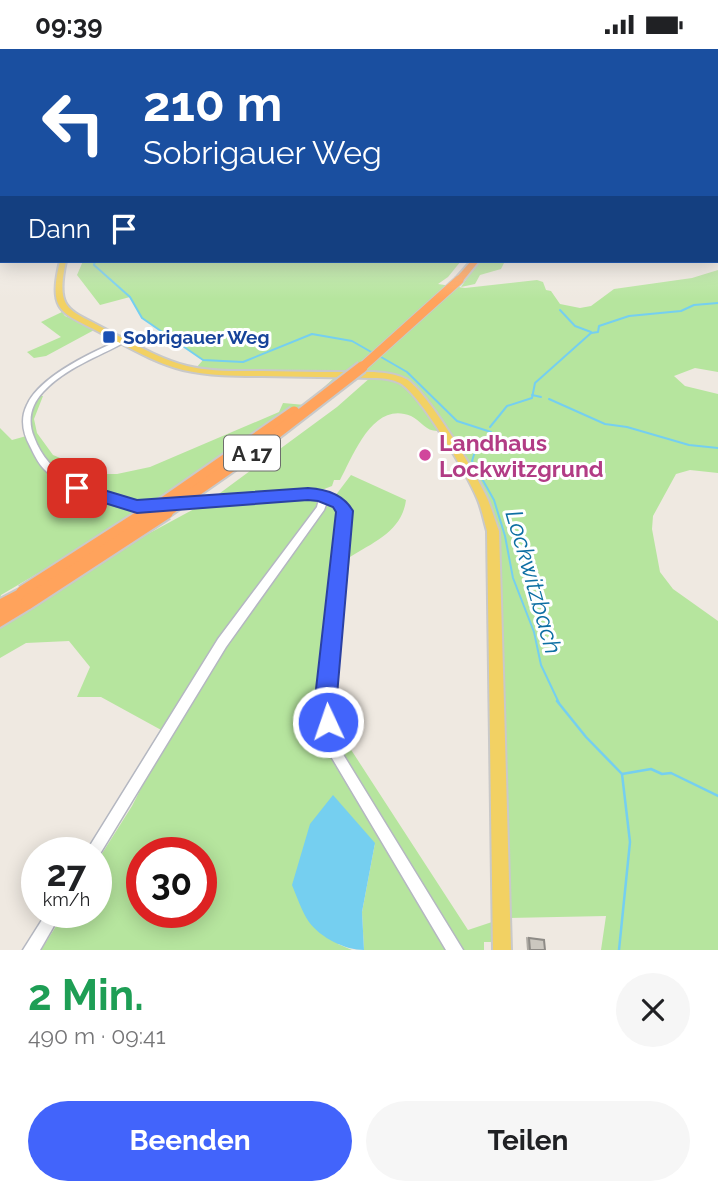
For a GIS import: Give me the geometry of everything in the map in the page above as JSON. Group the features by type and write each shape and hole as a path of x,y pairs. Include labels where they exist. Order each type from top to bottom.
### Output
{"highway":[{"name":"A 17","path":"455,279 466,263"},
{"name":"A 17","path":"0,619 26,598 176,506 296,421 385,349 473,263"},
{"name":"A 17","path":"0,607 26,598"}],"main road":[{"path":"62,263 57,285 63,308 74,317 172,363 204,371 374,375 407,383 420,396 483,499 493,531 502,950"}],"street":[{"path":"123,341 55,378 32,402 27,416 27,429 46,467 77,488 137,506 308,494 319,495 338,503 345,511 325,707 335,753 455,950"},
{"path":"103,837 222,643 321,508 324,498"},
{"path":"31,950 45,928"}],"green space":[{"path":"82,263 459,263 438,284 465,288 537,280 543,282 546,290 551,291 560,304 580,308 591,306 614,289 692,278 718,270 718,372 695,368 674,376 685,386 718,394 718,473 690,470 676,474 653,516 652,529 660,572 673,589 718,621 718,950 601,950 606,916 507,918 496,531 425,400 400,378 196,368 203,360 142,318 130,297 100,305 77,275"},
{"path":"478,263 504,263 501,269 480,275 475,284 461,287"},
{"path":"62,312 65,316 96,329 46,356 34,358 27,352 61,337 41,322"},
{"path":"336,376 344,377 315,400 147,509 1,595 0,599 0,428 12,440 30,435 28,422 39,396 43,396 34,419 37,433 53,455 99,474 117,474 150,467 279,412 283,403 305,405"},
{"path":"371,377 396,382 405,387 419,401 439,431 427,428 411,416 398,413 386,416 366,433 340,480 334,480 332,486 319,491 216,496 337,407"},
{"path":"351,475 406,500 393,528 350,557 334,706 335,725 468,930 492,922 492,942 484,942 484,950 364,950 362,912 375,843 338,944 352,950 41,950 55,928 112,928 112,838 155,761 246,613"},
{"path":"317,497 320,501 318,508 235,615 163,731 101,697 77,697 90,667 69,641 26,643 0,658 0,628 146,535 207,502"}],"water":[{"path":"333,795 375,843 362,912 364,950 341,945 314,928 304,914 292,885 310,824"}],"building":[{"path":"529,938 544,940 545,950 530,950"}],"waterway":[{"name":"Lockwitzbach","path":"94,263 130,297 142,318 203,360 243,362 312,334 352,341 373,353"},
{"path":"533,395 535,383 591,333 598,332 599,326 629,316 681,311 694,305 718,303"},
{"path":"560,310 575,326 591,332"},
{"name":"Lockwitzbach","path":"381,357 407,372 457,421 491,432 491,436 476,448 472,461 494,500 505,536 513,578 534,632 541,665 559,703"},
{"path":"490,427 507,406 532,398 533,395"},
{"path":"533,395 541,397"},
{"path":"549,399 605,424 627,427 689,445 718,448"},
{"name":"Lockwitzbach","path":"557,701 586,737 622,774"},
{"path":"622,774 651,769 662,774 671,773 718,796"},
{"name":"Lockwitzbach","path":"619,950 630,842 622,774"}],"place":[{"name":"Sobrigauer Weg","path":"109,337"},
{"name":"Landhaus Lockwitzgrund","path":"425,455"}],"route":[{"path":"77,488 137,506 308,494 319,495 338,503 345,511 325,707 328,722"}]}
